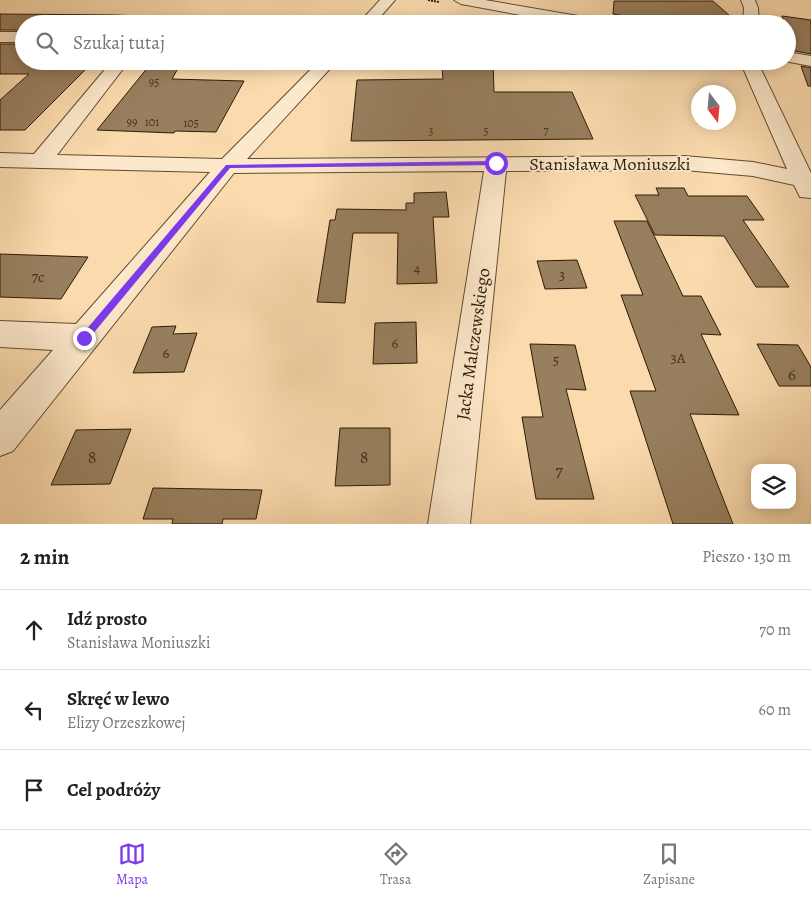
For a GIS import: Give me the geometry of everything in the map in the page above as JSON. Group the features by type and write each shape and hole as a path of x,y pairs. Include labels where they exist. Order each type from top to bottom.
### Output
{"street":[{"path":"374,15 388,0"},
{"path":"461,0 545,15"},
{"path":"748,0 751,15"},
{"path":"0,37 15,37"},
{"path":"796,58 811,61"},
{"path":"40,162 114,70"},
{"path":"0,438 228,166 320,70"},
{"path":"752,70 808,187"},
{"name":"Stanisława Moniuszki","path":"0,160 228,166 684,163 753,169 808,187"},
{"name":"Jacka Malczewskiego","path":"449,524 496,163"},
{"path":"0,334 84,338"}],"building":[{"path":"614,1 713,1 729,15 619,15 613,14"},
{"path":"0,14 115,15 15,15 15,30 0,30"},
{"path":"796,18 811,20 811,54 796,51"},
{"path":"0,44 15,44 15,70 85,70 25,130 0,130 0,100 29,74 0,74"},
{"path":"801,66 811,68 811,86 808,86"},
{"path":"146,70 177,70 172,79 244,81 216,132 175,131 174,133 97,130"},
{"path":"442,70 493,70 494,92 572,92 593,139 351,141 357,80 443,79"},
{"path":"656,188 684,188 688,196 747,196 764,220 743,220 789,287 756,287 724,236 655,235 635,195 659,195"},
{"path":"446,192 449,217 433,217 437,283 397,284 398,233 353,233 345,303 317,302 330,220 335,220 337,209 406,210 406,203 414,203 414,193"},
{"path":"614,221 647,221 683,296 701,296 721,335 701,334 739,415 690,414 733,524 673,524 630,391 656,391 621,295 643,295"},
{"path":"0,254 88,257 61,299 0,297"},
{"path":"577,260 587,288 545,289 537,261"},
{"path":"416,322 417,363 373,364 375,323"},
{"path":"176,326 173,334 197,333 184,372 133,373 152,327"},
{"path":"530,344 575,345 586,390 566,389 594,499 536,499 522,417 543,417"},
{"path":"757,344 798,345 811,367 811,386 779,386"},
{"path":"340,428 390,428 390,485 335,486"},
{"path":"131,429 110,484 51,485 76,430"},
{"path":"153,488 262,490 256,519 223,519 222,524 172,524 173,519 143,519"}],"route":[{"path":"84,338 228,166 496,163"}]}
